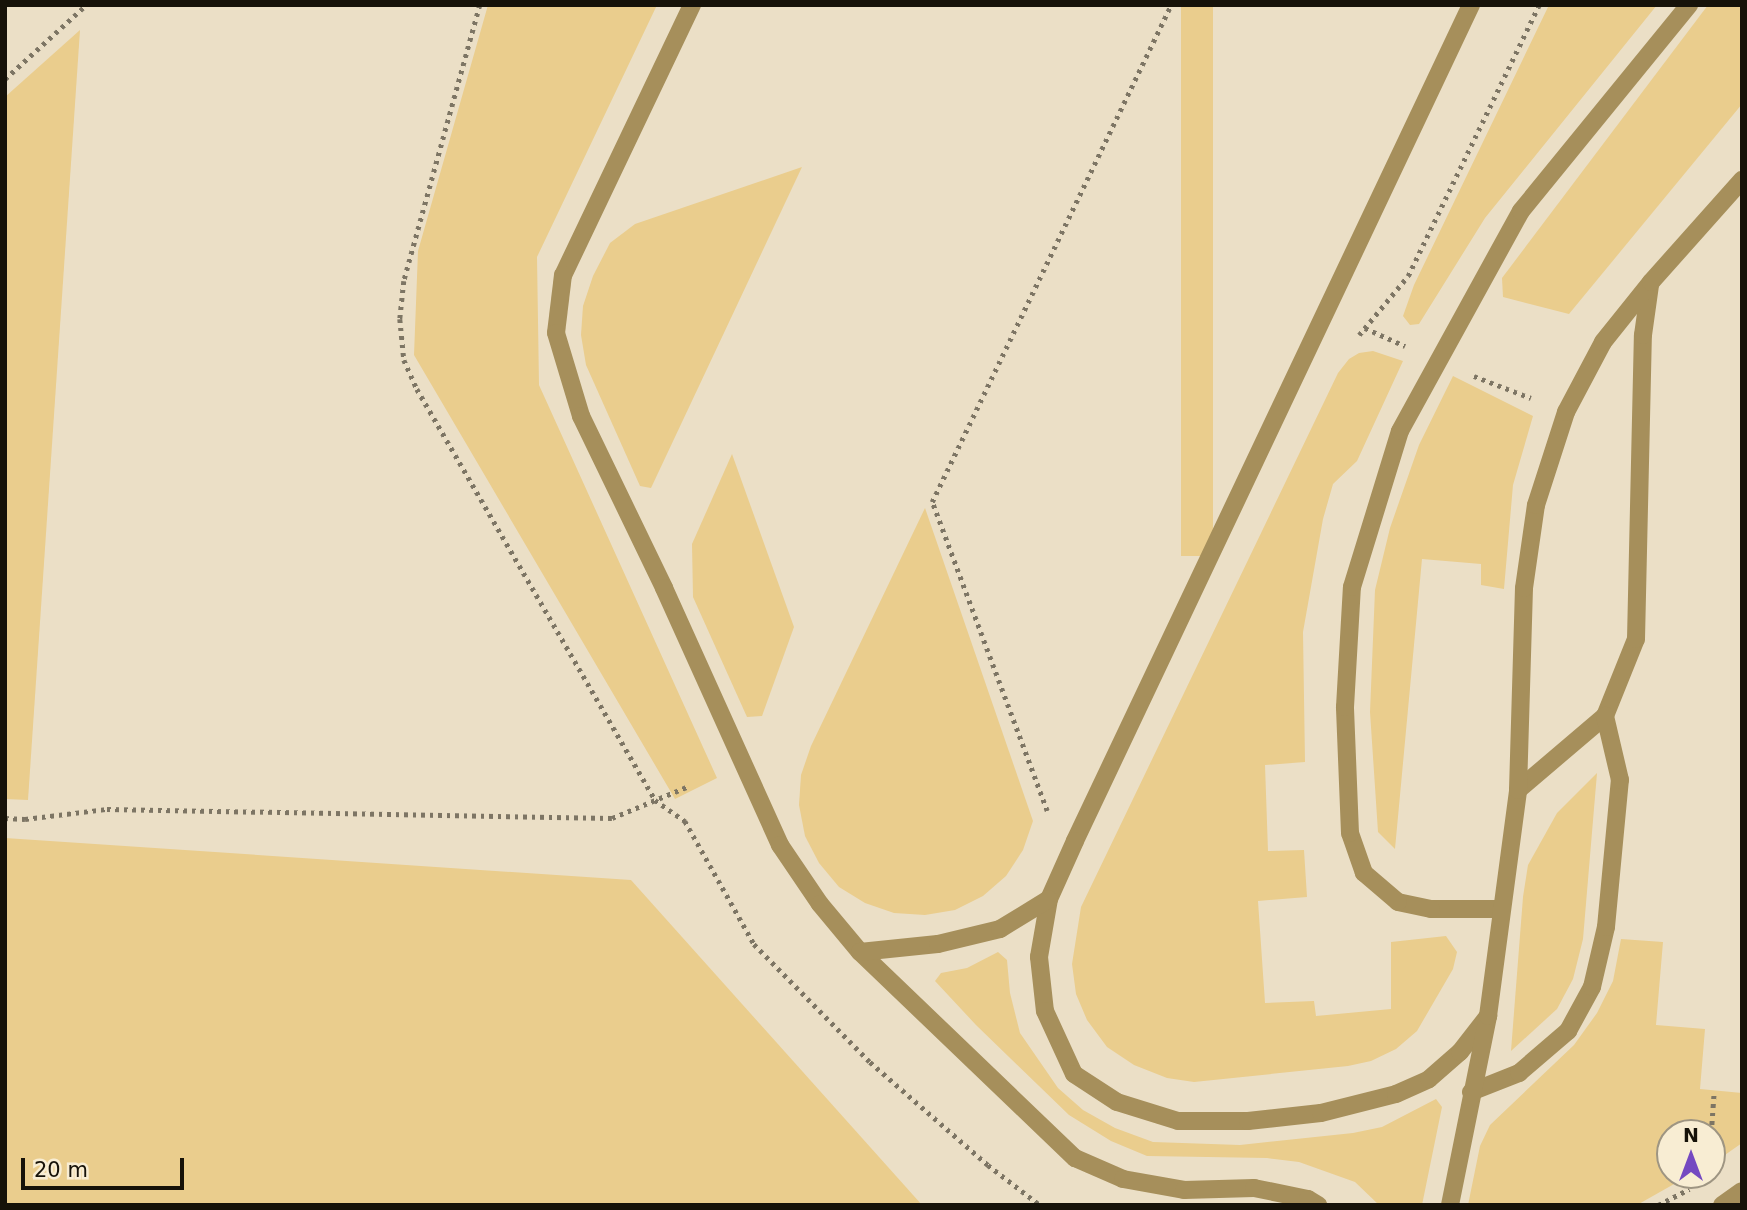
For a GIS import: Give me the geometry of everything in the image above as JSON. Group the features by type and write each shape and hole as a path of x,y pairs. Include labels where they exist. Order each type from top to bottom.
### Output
{"lane":[{"path":"692,5 563,275 556,333 581,416 664,588 780,845 820,904 860,952 1075,1158 1123,1179 1184,1190 1254,1188 1308,1199 1318,1205"},
{"path":"1471,5 1075,841 1049,899 1040,957 1045,1011 1074,1074 1117,1102 1178,1121 1248,1121 1321,1113 1396,1094 1429,1079 1440,1070 1460,1052 1488,1016"},
{"path":"1501,909 1431,909 1398,902 1364,873 1350,833 1345,707 1352,587 1400,431 1521,211 1689,5"},
{"path":"1450,1205 1488,1016 1518,790 1524,588 1536,505 1566,412 1603,342 1651,282 1742,180"},
{"path":"1518,790 1605,716 1636,639 1643,335 1651,282"},
{"path":"1471,1093 1520,1073 1567,1031 1592,987 1606,927 1620,780 1605,716"},
{"path":"860,952 938,944 1000,929 1049,899"},
{"path":"1722,1205 1742,1191"}],"path":[{"path":"5,79 86,5"},
{"path":"480,5 404,281 400,319 404,360 417,389 655,800 685,821 754,944 870,1062 988,1165 1040,1205"},
{"path":"1075,841 1043,806 932,502 1171,5"},
{"path":"1357,337 1408,275 1539,5"},
{"path":"5,818 25,819 107,809 612,818 689,786"},
{"path":"1712,1119 1714,1091"}],"shaded area":[{"path":"488,5 657,5 537,257 539,385 717,778 675,799 414,355 418,251"},
{"path":"1181,5 1213,5 1213,556 1181,556"},
{"path":"1549,5 1657,5 1485,218 1419,324 1410,325 1403,316 1414,285"},
{"path":"1708,5 1742,5 1742,104 1569,314 1503,297 1502,278"},
{"path":"80,30 28,800 5,799 5,97"},
{"path":"802,167 651,488 640,486 586,365 581,335 583,306 593,276 610,243 635,224"},
{"path":"1373,351 1403,361 1357,461 1333,484 1323,519 1303,632 1305,762 1265,765 1268,851 1304,850 1307,897 1258,901 1265,1003 1314,1001 1316,1016 1391,1009 1391,942 1446,936 1457,952 1453,969 1417,1031 1396,1049 1371,1061 1348,1066 1194,1082 1167,1078 1134,1065 1107,1047 1087,1020 1076,994 1072,964 1081,907 1338,373 1349,359 1359,353"},
{"path":"1453,376 1533,416 1513,485 1504,589 1481,585 1481,564 1422,559 1395,849 1378,832 1370,712 1375,590 1390,528 1419,445"},
{"path":"732,454 794,627 762,716 747,717 693,597 692,544"},
{"path":"925,508 1033,821 1023,850 1006,876 983,896 955,910 925,915 894,913 865,903 839,887 819,863 805,836 799,805 801,775 811,746"},
{"path":"1597,773 1583,939 1573,979 1557,1009 1511,1051 1528,865 1557,813"},
{"path":"5,838 631,880 922,1205 5,1205"},
{"path":"1621,939 1663,942 1656,1025 1705,1029 1700,1089 1742,1093 1742,1143 1726,1154 1726,1119 1656,1119 1656,1189 1665,1189 1637,1205 1468,1205 1480,1146 1490,1125 1574,1045 1597,1013 1613,981"},
{"path":"998,952 1007,960 1010,993 1020,1033 1058,1088 1083,1110 1115,1128 1153,1142 1240,1145 1353,1133 1382,1127 1436,1099 1442,1107 1422,1205 1379,1205 1355,1182 1299,1162 1267,1158 1147,1156 1111,1141 1069,1115 976,1025 935,981 941,973 967,968"}]}
